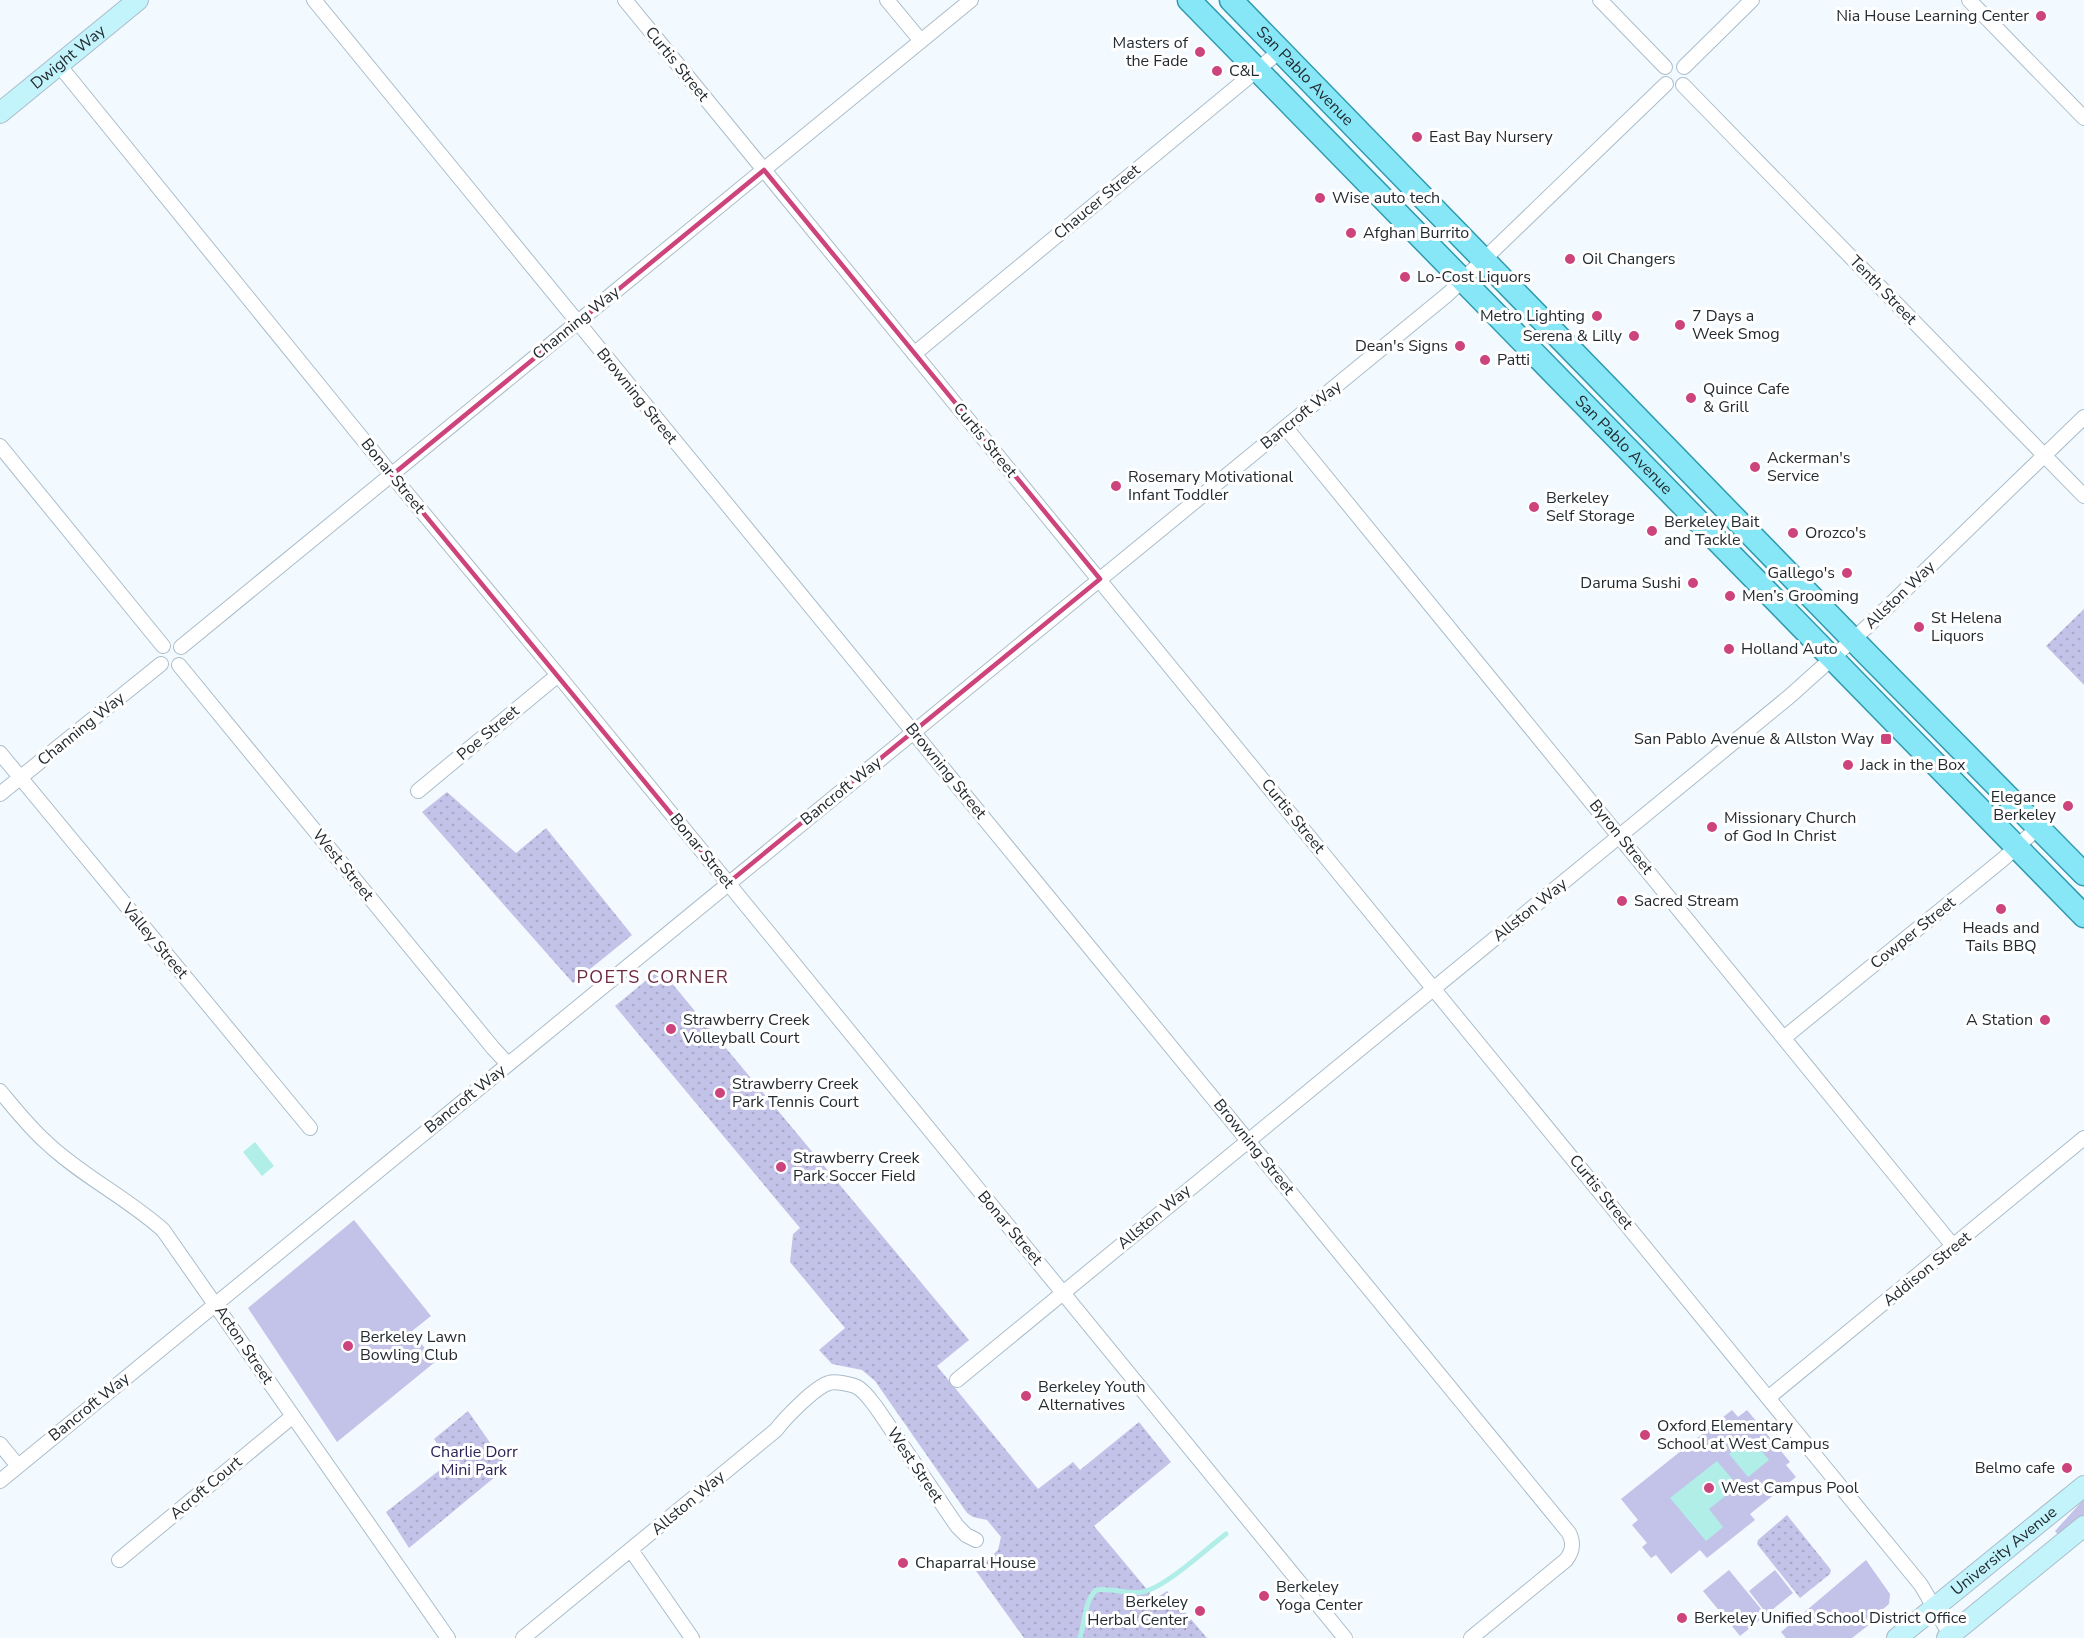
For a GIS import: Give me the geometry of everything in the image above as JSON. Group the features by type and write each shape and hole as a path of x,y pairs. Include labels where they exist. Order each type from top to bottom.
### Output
{"main road":[{"name":"Dwight Way","path":"0,113 138,0"},
{"name":"San Pablo Avenue","path":"1189,0 2084,916"},
{"name":"San Pablo Avenue","path":"1231,0 2084,873"},
{"name":"University Avenue","path":"1897,1638 2084,1486"},
{"name":"University Avenue","path":"1950,1637 2084,1526"}],"street":[{"name":"Browning Street","path":"314,0 1569,1533 1573,1545 1566,1560 1471,1638"},
{"name":"Curtis Street","path":"625,0 1921,1585 1950,1637"},
{"path":"887,0 921,41"},
{"name":"Channing Way","path":"181,647 971,0"},
{"path":"1600,0 1665,67"},
{"path":"1684,67 1752,0"},
{"path":"1969,0 2084,118"},
{"name":"Chaucer Street","path":"914,354 1280,51"},
{"path":"1674,63 1684,67 1687,76 1683,85 1674,88 1666,84 1662,78 1665,67 1674,63"},
{"name":"Bonar Street","path":"59,65 1345,1638"},
{"name":"Bancroft Way","path":"0,1480 1286,428 1463,280 1666,84"},
{"name":"Tenth Street","path":"1683,85 2084,496"},
{"name":"Allston Way","path":"957,1380 1752,728 1833,658 2084,417"},
{"name":"Byron Street","path":"1286,428 1954,1247"},
{"path":"0,446 163,646"},
{"path":"170,643 181,647 184,655 179,665 168,668 161,664 158,656 163,646 170,643"},
{"name":"Channing Way","path":"0,794 161,664"},
{"name":"West Street","path":"179,665 508,1064"},
{"name":"Poe Street","path":"418,791 558,675"},
{"name":"Valley Street","path":"0,753 310,1128"},
{"name":"Cowper Street","path":"1785,1037 2039,827"},
{"name":"Acton Street","path":"0,1090 24,1121 47,1144 84,1173 126,1199 163,1230 448,1638"},
{"name":"Addison Street","path":"1768,1398 2084,1138"},
{"name":"Allston Way","path":"523,1638 776,1430 785,1418 821,1388 830,1382 856,1386"},
{"name":"West Street","path":"856,1386 876,1407 957,1526 966,1535 976,1540"},
{"name":"Acroft Court","path":"119,1560 293,1416"},
{"path":"0,1444 18,1466"},
{"path":"631,1550 692,1638"}],"highlighted area":[{"path":"764,170 1100,579 728,883 392,475"}],"green space":[{"path":"2084,609 2084,685 2046,646"},
{"path":"447,792 516,853 546,828 632,935 573,983 422,812"},
{"path":"660,969 969,1340 937,1366 1038,1489 1073,1462 1080,1470 1139,1422 1171,1462 1094,1526 1155,1599 1167,1591 1207,1638 1024,1638 976,1571 998,1550 1001,1537 987,1520 967,1513 875,1381 862,1370 832,1364 819,1350 845,1328 790,1262 793,1234 800,1228 615,1006"},
{"name":"Berkeley Lawn Bowling Club","path":"354,1220 431,1316 412,1331 435,1362 337,1442 248,1308"},
{"name":"West Campus Pool","path":"1732,1410 1738,1417 1747,1410 1790,1462 1786,1465 1796,1477 1750,1514 1755,1520 1707,1558 1700,1550 1671,1574 1656,1555 1651,1558 1642,1547 1647,1543 1632,1525 1638,1520 1621,1499"},
{"name":"Charlie Dorr Mini Park","path":"468,1411 507,1467 409,1548 386,1512 450,1462 434,1439"},
{"path":"2084,1499 2084,1516 2059,1536 2055,1531"},
{"path":"1787,1515 1831,1570 1830,1574 1800,1598 1757,1544 1758,1540"},
{"path":"1866,1560 1890,1594 1889,1604 1874,1617 1875,1620 1852,1638 1786,1638 1781,1632"},
{"path":"1729,1570 1766,1615 1740,1636 1703,1591"},
{"path":"1775,1570 1793,1593 1767,1614 1749,1591"}],"shaded area":[{"path":"255,1142 274,1166 262,1176 243,1152"},
{"path":"1750,1437 1769,1460 1748,1477 1729,1454"},
{"path":"1717,1461 1738,1486 1709,1509 1723,1527 1706,1541 1670,1498"}],"waterway":[{"path":"1080,1638 1087,1606 1096,1590 1107,1589 1136,1593 1151,1589 1173,1576 1226,1534"}],"place":[{"name":"Nia House Learning Center","path":"2041,16"},
{"name":"Masters of the Fade","path":"1200,52"},
{"name":"C&L","path":"1217,71"},
{"name":"East Bay Nursery","path":"1417,137"},
{"name":"Wise auto tech","path":"1320,198"},
{"name":"Afghan Burrito","path":"1351,233"},
{"name":"Oil Changers","path":"1570,259"},
{"name":"Lo-Cost Liquors","path":"1405,277"},
{"name":"Metro Lighting","path":"1597,316"},
{"name":"7 Days a Week Smog","path":"1680,325"},
{"name":"Serena & Lilly","path":"1634,336"},
{"name":"Dean's Signs","path":"1460,346"},
{"name":"Patti","path":"1485,360"},
{"name":"Quince Cafe & Grill","path":"1691,398"},
{"name":"Ackerman's Service","path":"1755,467"},
{"name":"Rosemary Motivational Infant Toddler","path":"1116,486"},
{"name":"Berkeley Self Storage","path":"1534,507"},
{"name":"Berkeley Bait and Tackle","path":"1652,531"},
{"name":"Orozco's","path":"1793,533"},
{"name":"Gallego's","path":"1847,573"},
{"name":"Daruma Sushi","path":"1693,583"},
{"name":"Men’s Grooming","path":"1730,596"},
{"name":"St Helena Liquors","path":"1919,627"},
{"name":"Holland Auto","path":"1729,649"},
{"name":"San Pablo Avenue & Allston Way","path":"1886,739"},
{"name":"Jack in the Box","path":"1848,765"},
{"name":"Elegance Berkeley","path":"2068,806"},
{"name":"Missionary Church of God In Christ","path":"1712,827"},
{"name":"Sacred Stream","path":"1622,901"},
{"name":"Heads and Tails BBQ","path":"2001,909"},
{"name":"A Station","path":"2045,1020"},
{"name":"Strawberry Creek Volleyball Court","path":"671,1029"},
{"name":"Strawberry Creek Park Tennis Court","path":"720,1093"},
{"name":"Strawberry Creek Park Soccer Field","path":"781,1167"},
{"name":"Berkeley Lawn Bowling Club","path":"348,1346"},
{"name":"Berkeley Youth Alternatives","path":"1026,1396"},
{"name":"Oxford Elementary School at West Campus","path":"1645,1435"},
{"name":"Belmo cafe","path":"2067,1468"},
{"name":"West Campus Pool","path":"1709,1488"},
{"name":"Chaparral House","path":"903,1563"},
{"name":"Berkeley Yoga Center","path":"1264,1596"},
{"name":"Berkeley Herbal Center","path":"1200,1611"},
{"name":"Berkeley Unified School District Office","path":"1682,1618"}],"district":[{"name":"POETS CORNER","path":"653,977"}]}
